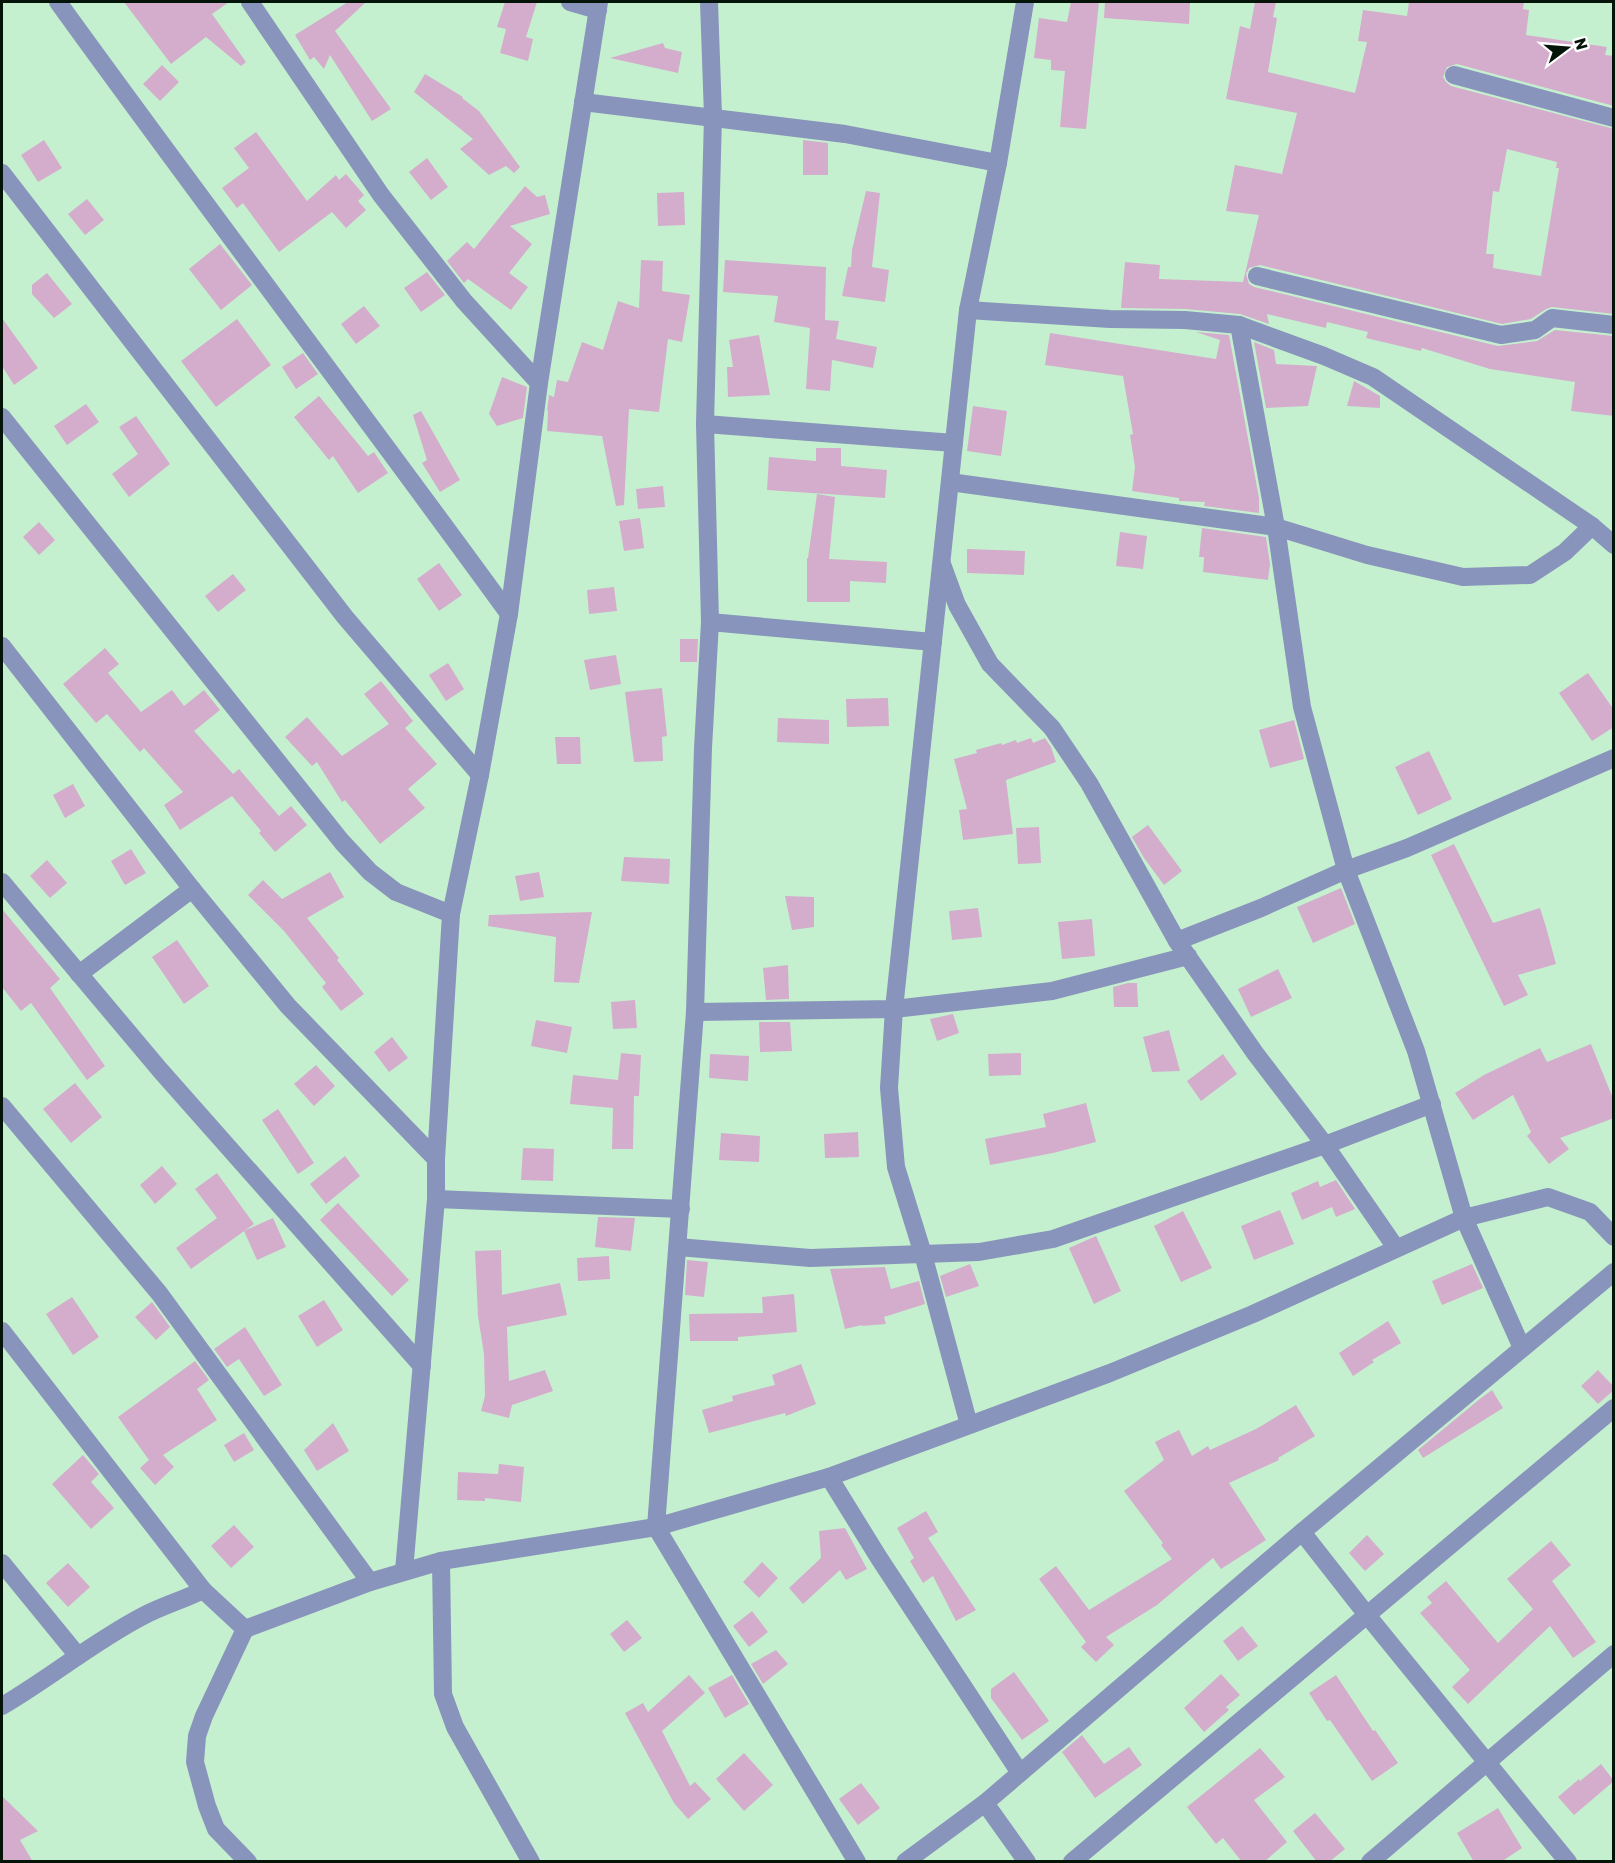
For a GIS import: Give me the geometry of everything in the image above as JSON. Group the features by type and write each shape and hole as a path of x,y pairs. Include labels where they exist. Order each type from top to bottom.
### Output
{"street":[{"path":"58,2 509,614"},
{"path":"250,2 381,195 464,301 539,384"},
{"path":"404,1571 436,1199 436,1159 451,914 480,775 509,614 539,384 599,6 570,2"},
{"path":"709,2 713,116 705,424 710,622 703,748 696,1012 656,1527 857,1862"},
{"path":"969,1425 924,1254 896,1167 889,1088 894,1009 968,310 998,163 1025,2"},
{"path":"1455,75 1614,118"},
{"path":"583,102 713,116 845,134 998,163"},
{"path":"2,173 345,617 480,775"},
{"path":"1257,276 1501,335 1535,330 1552,318 1614,326"},
{"path":"968,310 1110,319 1185,320 1239,325 1324,356 1373,377 1592,526 1614,545"},
{"path":"1239,325 1276,527 1302,707 1346,870 1416,1051 1464,1218 1522,1348"},
{"path":"2,417 342,842 370,872 396,892 451,914"},
{"path":"705,424 954,443"},
{"path":"950,482 1276,527 1367,555 1463,577 1530,575 1565,552 1592,526"},
{"path":"940,560 957,605 990,664 1052,728 1089,783 1177,940 1255,1053 1325,1145 1396,1248"},
{"path":"710,622 933,642"},
{"path":"2,646 192,889 288,1006 436,1159"},
{"path":"1177,940 1261,908 1346,870 1407,848 1614,758"},
{"path":"2,882 160,1070 422,1366"},
{"path":"79,974 192,889"},
{"path":"696,1012 894,1009 1052,991 1188,956"},
{"path":"678,1247 810,1258 979,1252 1053,1239 1325,1145 1432,1104"},
{"path":"2,1106 159,1293 370,1582"},
{"path":"248,1862 216,1829 195,1762 197,1736 204,1716 245,1629 370,1582 441,1561 656,1527 829,1477 1110,1373 1253,1314 1464,1218 1548,1197 1590,1212 1614,1237"},
{"path":"436,1199 681,1209"},
{"path":"905,1862 985,1803 1302,1532 1614,1272"},
{"path":"2,1331 203,1590 245,1629"},
{"path":"1072,1862 1614,1408"},
{"path":"829,1477 885,1568 1020,1773"},
{"path":"1302,1532 1568,1862"},
{"path":"441,1561 443,1694 455,1727 531,1862"},
{"path":"2,1563 78,1656"},
{"path":"2,1706 144,1616 203,1590"},
{"path":"1370,1862 1614,1654"},
{"path":"985,1803 1027,1862"}],"building":[{"path":"124,2 229,2 212,14 246,62 241,66 206,37 171,64"},
{"path":"348,2 365,3 335,31 391,109 372,121 330,55 324,69 314,57 310,60 295,35"},
{"path":"505,2 537,2 526,37 533,39 528,61 500,53 506,29 497,27"},
{"path":"1071,2 1099,2 1086,129 1060,127 1065,71 1051,70 1051,60 1034,58 1039,18 1067,22"},
{"path":"1105,2 1190,2 1189,24 1104,18"},
{"path":"1255,2 1276,2 1273,17 1277,18 1268,72 1355,93 1367,42 1358,41 1363,10 1407,16 1409,2 1524,2 1523,9 1529,10 1526,35 1607,47 1605,55 1614,56 1614,106 1457,64 1447,67 1443,77 1451,86 1614,129 1614,314 1552,307 1531,319 1502,324 1260,265 1249,268 1246,274 1249,284 1254,287 1498,346 1537,341 1555,330 1614,336 1614,416 1571,411 1575,382 1490,369 1422,348 1421,351 1366,338 1368,332 1327,322 1326,328 1267,314 1269,324 1240,314 1185,309 1121,308 1125,262 1160,265 1159,279 1243,282 1259,215 1226,211 1235,165 1282,174 1297,113 1226,99 1240,26 1250,29","holes":["1507,149 1557,162 1556,168 1559,168 1541,276 1493,268 1494,254 1486,254 1493,191 1499,192"]},
{"path":"663,43 665,48 682,52 678,73 610,58"},
{"path":"162,65 179,82 160,101 143,84"},
{"path":"425,74 463,97 479,111 520,167 514,173 506,166 489,175 460,149 473,139 414,92"},
{"path":"256,132 307,201 336,175 339,180 346,174 364,195 358,201 366,210 346,228 332,212 279,252 243,203 237,208 222,188 249,168 234,148"},
{"path":"44,140 62,168 38,182 21,155"},
{"path":"803,140 828,143 828,175 803,175"},
{"path":"427,158 448,187 431,200 409,172"},
{"path":"525,186 537,197 545,195 550,214 510,226 532,244 509,273 528,287 511,310 468,279 464,283 447,261 467,242 474,249"},
{"path":"866,191 880,193 872,267 889,270 885,302 842,296 848,267 851,267 852,250"},
{"path":"684,192 685,225 658,226 657,193"},
{"path":"87,199 104,220 85,235 68,214"},
{"path":"220,244 252,285 221,310 189,269"},
{"path":"641,260 663,261 662,291 690,295 682,342 668,339 659,412 629,409 624,505 616,506 602,436 547,431 547,411 549,395 554,397 557,380 568,382 582,342 603,350 618,301 639,308"},
{"path":"725,260 826,267 825,320 839,321 836,339 877,347 873,368 832,360 830,391 806,389 810,328 774,322 778,296 723,292"},
{"path":"427,272 445,295 421,312 404,288"},
{"path":"47,273 72,304 54,318 32,294 32,285"},
{"path":"364,306 380,326 356,344 341,324"},
{"path":"2,318 38,368 14,385 2,366"},
{"path":"237,319 271,365 216,407 181,361"},
{"path":"1196,332 1229,335 1259,498 1259,513 1204,506 1205,502 1179,501 1179,498 1132,491 1135,467 1130,435 1133,434 1123,376 1045,365 1050,333 1216,359 1220,340"},
{"path":"759,335 770,395 728,397 727,367 733,367 729,340"},
{"path":"1254,342 1274,350 1276,364 1317,366 1308,406 1266,408"},
{"path":"303,353 318,374 296,389 282,367"},
{"path":"502,377 527,387 523,418 497,426 489,414"},
{"path":"1354,381 1380,396 1380,408 1347,406"},
{"path":"319,396 368,456 374,452 388,473 358,493 333,456 329,460 294,417"},
{"path":"86,404 99,422 67,445 54,426"},
{"path":"973,406 1007,411 1001,456 967,451"},
{"path":"421,411 460,480 440,492 422,463 427,460 413,415"},
{"path":"136,416 170,464 129,497 112,474 138,454 119,427"},
{"path":"816,448 841,448 841,466 887,470 885,498 767,490 769,457 816,461"},
{"path":"663,486 665,507 638,509 636,489"},
{"path":"817,494 835,497 829,559 887,562 886,583 850,581 850,602 807,602 807,558"},
{"path":"640,518 644,548 624,551 619,521"},
{"path":"39,522 55,540 39,555 23,537"},
{"path":"1202,528 1266,537 1270,564 1268,580 1203,572 1204,557 1199,557"},
{"path":"1120,532 1147,536 1143,569 1116,566"},
{"path":"967,549 1025,551 1024,575 967,573"},
{"path":"439,563 462,595 439,611 417,579"},
{"path":"233,574 246,590 218,612 205,596"},
{"path":"614,587 617,611 589,614 587,590"},
{"path":"680,639 698,639 697,662 680,662"},
{"path":"105,648 119,664 108,673 141,712 172,690 184,706 204,690 220,710 194,731 233,774 239,769 279,816 291,806 307,825 275,852 232,796 180,830 164,805 183,792 144,748 140,752 107,714 96,723 63,684"},
{"path":"616,655 621,684 590,690 584,660"},
{"path":"448,663 464,689 446,701 429,675"},
{"path":"1588,673 1614,710 1614,727 1592,741 1559,693"},
{"path":"381,681 413,721 405,728 437,764 408,789 425,808 380,844 345,800 342,802 317,762 312,766 285,737 307,717 342,756 389,724 364,694"},
{"path":"662,688 667,736 662,737 663,761 634,762 625,692"},
{"path":"888,698 889,726 847,727 846,699"},
{"path":"778,718 829,720 829,744 777,742"},
{"path":"1294,720 1304,759 1270,768 1259,730"},
{"path":"555,737 580,737 581,764 557,764"},
{"path":"1031,738 1033,743 1045,738 1056,762 1006,780 1013,834 963,840 959,810 967,809 954,759 1001,743 1002,745 1016,740 1017,743"},
{"path":"1429,751 1452,799 1418,815 1395,767"},
{"path":"73,784 85,806 65,818 53,795"},
{"path":"1148,825 1182,871 1164,885 1132,837"},
{"path":"1039,827 1041,863 1018,864 1016,828"},
{"path":"1454,844 1493,923 1540,908 1546,927 1556,964 1518,975 1528,995 1504,1006 1431,855"},
{"path":"131,849 146,873 125,885 111,861"},
{"path":"624,857 670,859 669,884 621,881"},
{"path":"47,860 67,883 50,898 30,876"},
{"path":"330,872 344,897 307,918 364,994 341,1011 322,987 326,983 284,931 248,895 263,880 282,899"},
{"path":"539,872 544,897 520,901 515,876"},
{"path":"1341,888 1355,924 1313,943 1297,907"},
{"path":"785,896 814,897 814,927 792,930"},
{"path":"978,908 982,937 952,940 949,911"},
{"path":"2,909 60,979 50,988 105,1066 87,1080 31,1003 21,1011 2,987"},
{"path":"592,912 579,983 554,982 556,937 488,926 489,915"},
{"path":"1092,919 1095,956 1062,959 1058,922"},
{"path":"177,940 209,986 184,1004 152,957"},
{"path":"788,965 789,999 766,1000 763,968"},
{"path":"1278,969 1292,998 1251,1017 1238,989"},
{"path":"1137,983 1138,1007 1114,1007 1113,987"},
{"path":"635,1000 637,1028 613,1029 611,1002"},
{"path":"953,1014 959,1033 937,1041 930,1019"},
{"path":"536,1020 572,1027 567,1053 531,1046"},
{"path":"759,1022 790,1022 792,1051 760,1052"},
{"path":"1169,1030 1180,1071 1152,1072 1143,1037"},
{"path":"392,1037 408,1058 389,1072 374,1052"},
{"path":"1591,1044 1614,1101 1614,1118 1560,1138 1569,1149 1549,1164 1527,1136 1531,1132 1513,1095 1473,1120 1455,1093 1484,1075 1540,1048 1547,1062"},
{"path":"621,1053 641,1055 639,1096 634,1096 633,1149 612,1149 613,1108 570,1104 573,1075 618,1080"},
{"path":"1021,1053 1021,1075 989,1076 988,1054"},
{"path":"710,1054 749,1056 748,1081 709,1078"},
{"path":"1223,1054 1237,1074 1201,1101 1187,1081"},
{"path":"316,1065 335,1086 314,1106 294,1084"},
{"path":"75,1083 102,1117 71,1143 43,1109"},
{"path":"1086,1103 1096,1142 990,1165 985,1139 1046,1127 1043,1114"},
{"path":"278,1109 314,1163 298,1174 262,1120"},
{"path":"858,1132 859,1157 825,1158 824,1134"},
{"path":"721,1133 760,1136 759,1162 719,1160"},
{"path":"523,1148 554,1149 553,1181 521,1180"},
{"path":"345,1156 360,1176 326,1204 310,1184"},
{"path":"162,1166 177,1184 155,1204 140,1185"},
{"path":"217,1173 254,1224 191,1269 176,1248 217,1218 195,1189"},
{"path":"1336,1180 1355,1209 1336,1217 1332,1207 1302,1220 1291,1193 1318,1181 1320,1187"},
{"path":"338,1203 409,1280 392,1296 320,1220"},
{"path":"1280,1210 1294,1244 1254,1260 1241,1226"},
{"path":"1183,1211 1212,1268 1181,1282 1154,1226"},
{"path":"598,1217 635,1218 631,1251 595,1247"},
{"path":"273,1218 286,1247 257,1260 244,1231"},
{"path":"1096,1236 1121,1291 1094,1304 1069,1248"},
{"path":"501,1250 502,1295 560,1283 567,1315 507,1327 509,1381 545,1370 553,1391 512,1405 509,1418 481,1411 485,1396 484,1354 478,1316 475,1251"},
{"path":"609,1256 610,1279 578,1281 577,1258"},
{"path":"687,1260 708,1262 704,1297 685,1295"},
{"path":"970,1264 979,1286 946,1297 940,1276"},
{"path":"1472,1264 1483,1288 1442,1305 1432,1281"},
{"path":"885,1267 891,1289 919,1281 925,1304 884,1317 886,1324 862,1325 845,1329 830,1269"},
{"path":"794,1294 797,1332 738,1337 738,1341 690,1341 689,1314 763,1313 762,1297"},
{"path":"72,1297 99,1337 73,1355 46,1314"},
{"path":"324,1300 343,1330 317,1347 298,1316"},
{"path":"152,1302 170,1327 156,1340 135,1317"},
{"path":"1388,1321 1401,1343 1372,1360 1374,1362 1353,1376 1339,1353"},
{"path":"245,1327 282,1385 264,1396 239,1359 227,1367 214,1349"},
{"path":"195,1361 209,1380 197,1389 217,1420 163,1455 174,1467 155,1485 140,1468 149,1460 118,1417"},
{"path":"801,1364 816,1404 786,1416 785,1413 709,1433 702,1410 733,1401 732,1396 775,1385 772,1375"},
{"path":"1598,1370 1614,1387 1614,1390 1598,1404 1581,1386"},
{"path":"1492,1390 1503,1408 1423,1458 1418,1450"},
{"path":"1296,1405 1315,1436 1278,1458 1279,1460 1229,1483 1266,1540 1221,1569 1213,1558 1157,1605 1106,1637 1114,1645 1096,1662 1081,1647 1086,1642 1039,1579 1056,1566 1089,1610 1172,1559 1161,1545 1163,1543 1124,1491 1164,1460 1155,1442 1179,1430 1192,1456 1208,1446 1210,1450 1256,1429"},
{"path":"333,1423 349,1451 317,1471 304,1450"},
{"path":"244,1433 254,1450 234,1462 224,1445"},
{"path":"83,1455 99,1474 91,1482 114,1508 91,1529 52,1484"},
{"path":"499,1464 524,1467 521,1502 485,1498 485,1501 457,1500 458,1472 498,1474"},
{"path":"926,1511 938,1532 928,1538 976,1610 956,1621 933,1576 923,1583 910,1561 914,1558 897,1528"},
{"path":"234,1525 254,1547 231,1568 211,1546"},
{"path":"845,1528 867,1569 846,1580 840,1570 803,1604 789,1588 821,1558 819,1531"},
{"path":"1367,1535 1384,1554 1365,1571 1349,1553"},
{"path":"1551,1541 1571,1565 1552,1581 1596,1642 1573,1658 1550,1626 1468,1704 1452,1687 1470,1670 1420,1613 1432,1603 1427,1597 1446,1581 1498,1643 1533,1609 1507,1579"},
{"path":"762,1562 778,1578 759,1598 743,1582"},
{"path":"68,1563 90,1587 68,1607 46,1583"},
{"path":"752,1611 768,1632 749,1647 733,1626"},
{"path":"627,1620 642,1638 624,1652 610,1634"},
{"path":"1242,1626 1258,1646 1238,1661 1223,1641"},
{"path":"776,1650 788,1664 763,1684 751,1664"},
{"path":"1014,1672 1049,1721 1022,1740 991,1698 991,1689"},
{"path":"1221,1674 1240,1695 1226,1707 1229,1710 1204,1732 1184,1708"},
{"path":"689,1675 705,1693 662,1731 690,1786 695,1782 711,1799 688,1819 674,1803 625,1713 643,1703 648,1712"},
{"path":"732,1675 749,1704 725,1718 708,1688"},
{"path":"1336,1675 1373,1731 1375,1730 1398,1763 1372,1781 1309,1693"},
{"path":"1082,1735 1104,1764 1129,1747 1142,1765 1095,1798 1062,1752"},
{"path":"1260,1748 1285,1777 1254,1800 1287,1842 1264,1862 1242,1862 1223,1838 1216,1844 1187,1807"},
{"path":"744,1753 773,1785 744,1811 716,1779"},
{"path":"1601,1764 1614,1781 1574,1815 1558,1797"},
{"path":"861,1783 880,1808 858,1825 839,1799"},
{"path":"2,1796 38,1831 20,1840 33,1862 2,1862"},
{"path":"1498,1808 1522,1848 1501,1862 1474,1862 1457,1833"},
{"path":"1315,1813 1345,1849 1329,1862 1317,1862 1293,1831"}]}
